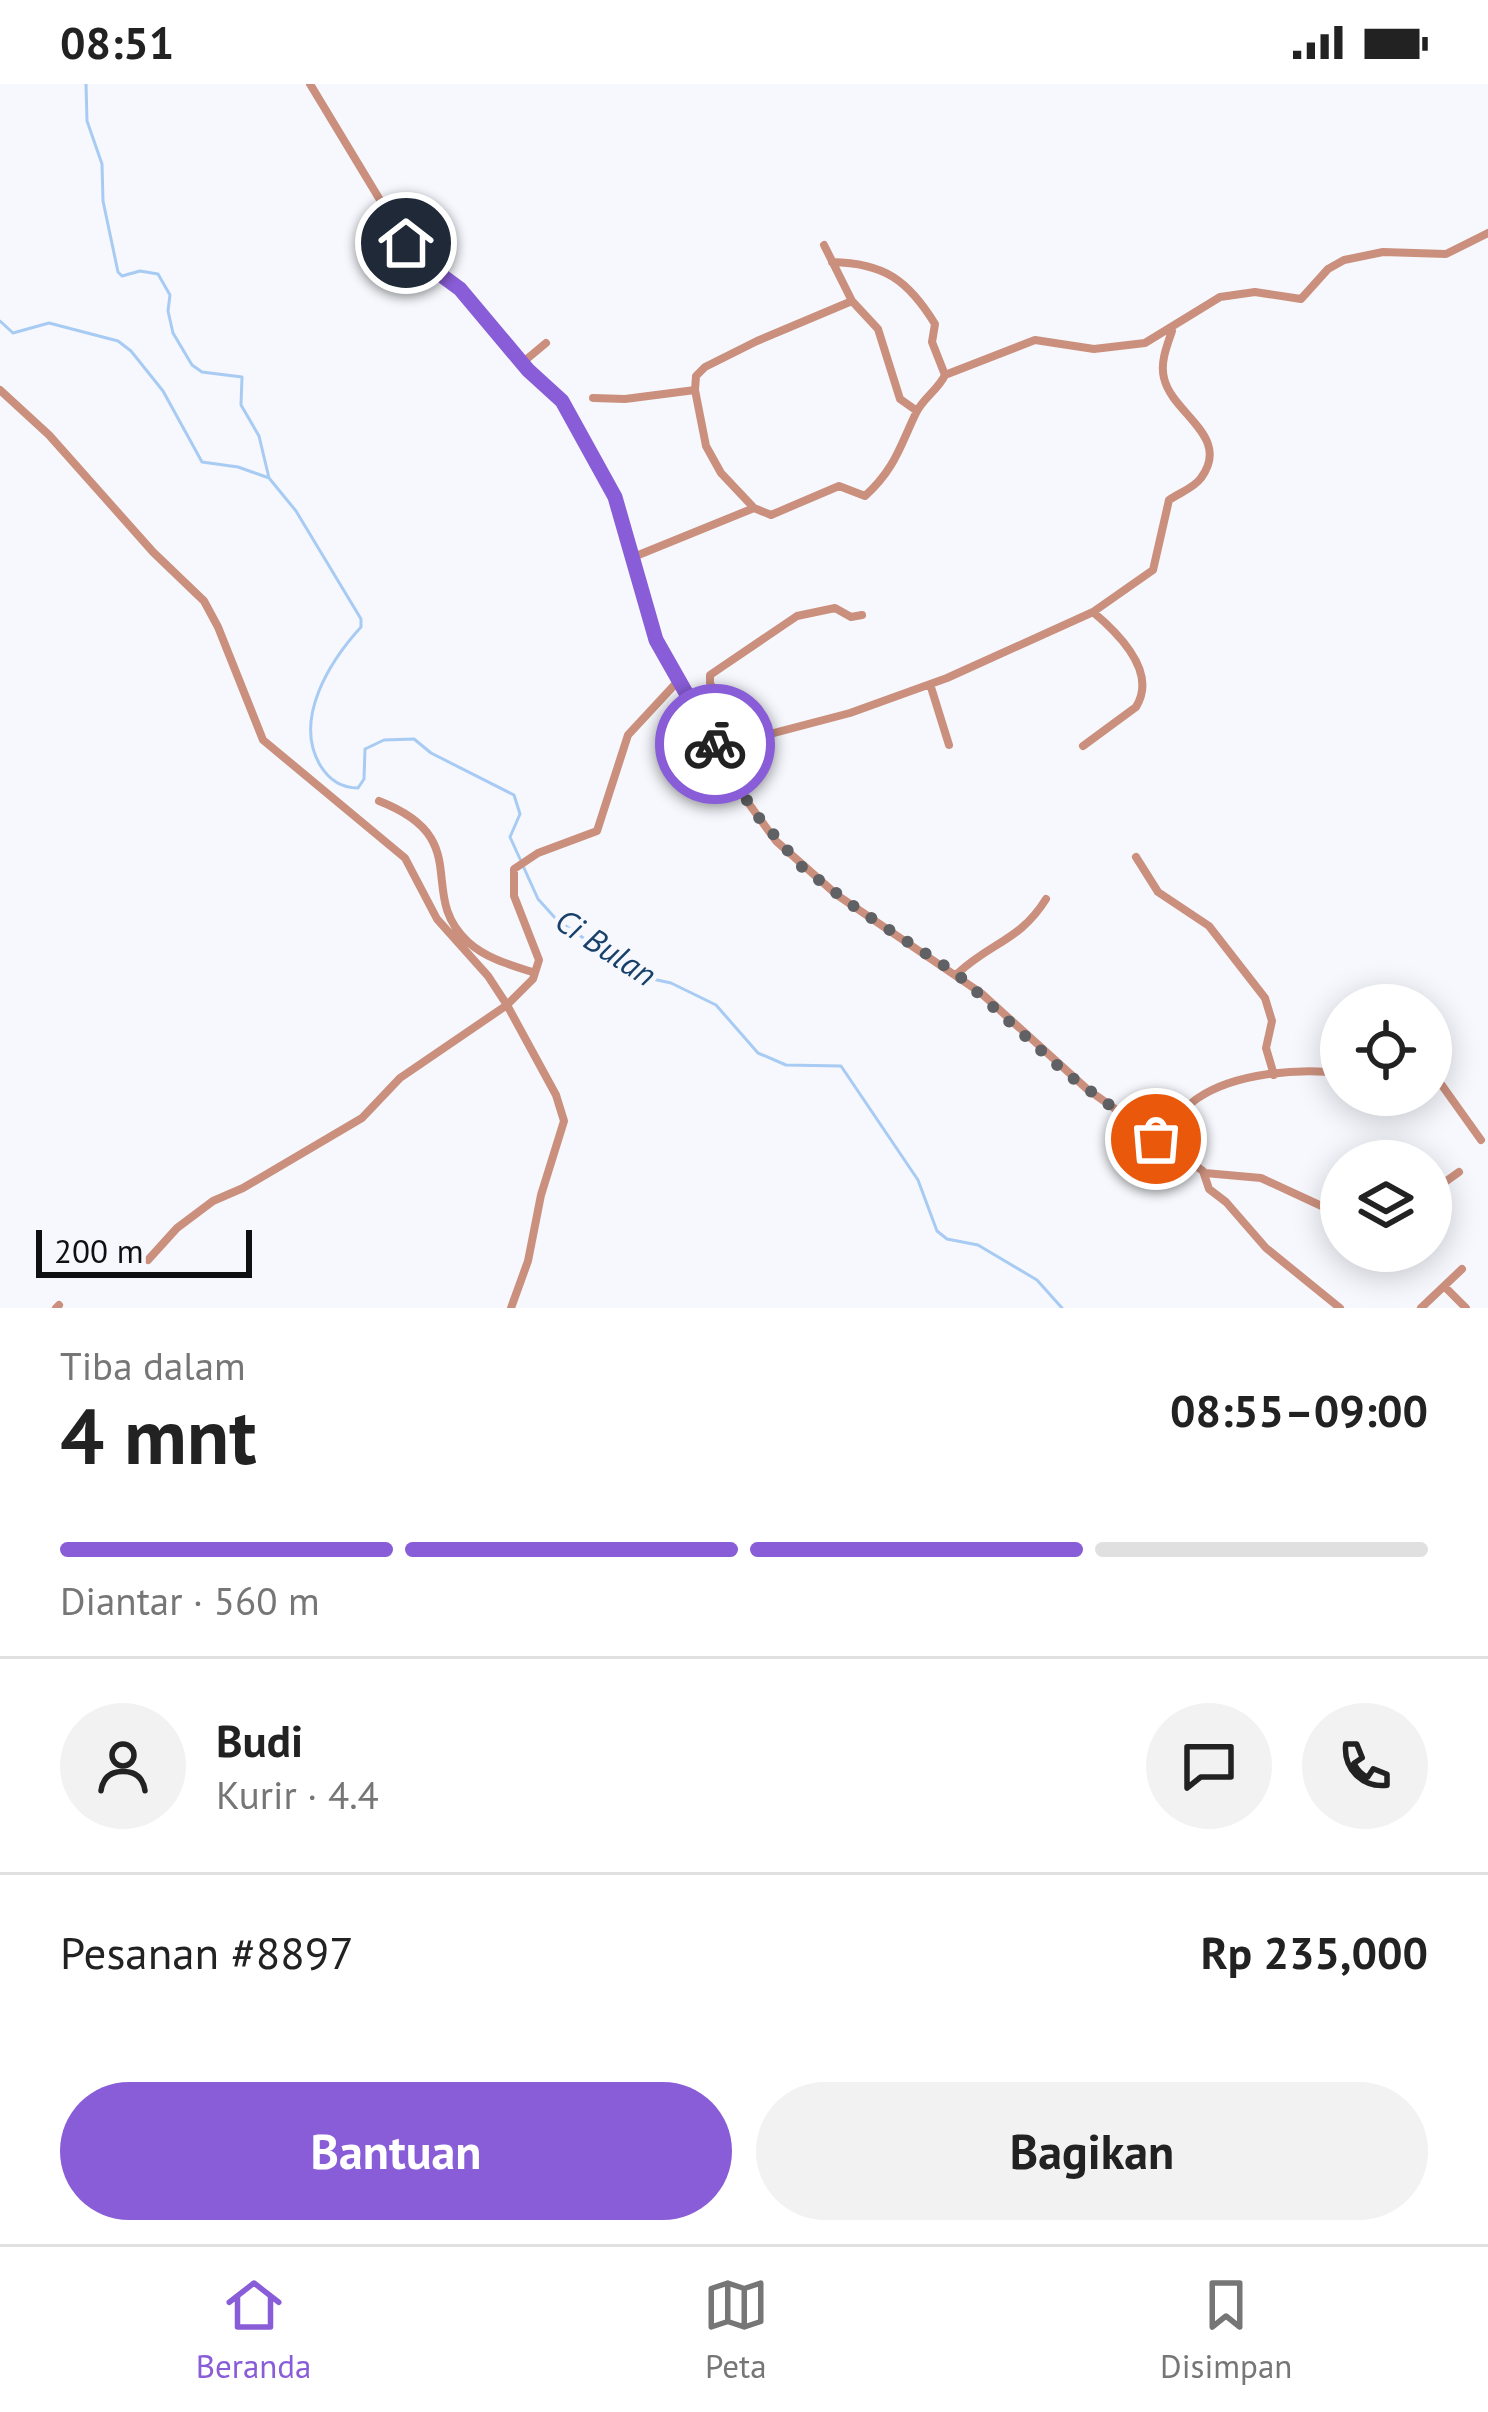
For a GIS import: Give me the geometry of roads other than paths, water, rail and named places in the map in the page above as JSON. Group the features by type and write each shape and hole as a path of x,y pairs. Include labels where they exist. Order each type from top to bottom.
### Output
{"street":[{"path":"310,84 406,243 472,302 522,363 562,401 617,503 652,632 753,811 803,868 957,974 1067,1074 1205,1173 1261,1178 1320,1205"},
{"path":"945,375 1035,340 1103,350 1145,344 1220,297 1255,292 1301,298 1328,268 1344,260 1383,251 1446,254 1488,233"},
{"path":"824,245 852,301 878,329 900,399 917,411"},
{"path":"832,262 874,266 911,290 935,324 932,345 945,375 940,388 917,411 902,449 865,496 839,486 771,515 754,508 712,458 703,435 696,376 705,367 852,301"},
{"path":"717,748 850,713 930,684 1093,612 1153,570 1169,500 1200,481 1210,450 1204,433 1177,404 1162,374 1173,330"},
{"path":"522,363 546,344"},
{"path":"0,390 49,435 153,552 204,601 262,740 405,858 437,919 507,1005 556,1095 563,1120 539,1204 529,1262 511,1308"},
{"path":"593,398 695,390"},
{"path":"631,559 754,508"},
{"path":"740,742 710,676 797,616 835,608 851,617 862,615"},
{"path":"1083,746 1142,698 1138,670 1126,642 1093,612"},
{"path":"148,1260 177,1228 213,1201 354,1123 400,1078 507,1005 536,973 538,953 512,885 522,862 597,831 628,735 680,680"},
{"path":"930,684 949,745"},
{"path":"379,801 414,817 431,834 439,850 452,917 466,941 489,957 536,973"},
{"path":"1136,856 1158,892 1209,926 1265,998 1272,1021 1266,1048 1274,1076"},
{"path":"957,974 987,949 1024,929 1046,899"},
{"path":"1156,1139 1186,1106 1206,1093 1274,1076 1320,1072"},
{"path":"1452,1099 1481,1140"},
{"path":"1452,1177 1459,1172"},
{"path":"1205,1173 1209,1189 1270,1252 1340,1308"},
{"path":"1421,1308 1462,1269"},
{"path":"1444,1286 1466,1308"}],"waterway":[{"name":"Ci Bulan","path":"86,84 87,121 102,164 103,201 118,272 122,276 140,271 158,274 170,295 173,333 192,365 202,372 242,377 241,405 259,436 269,478 296,511 361,619 361,627 327,673 313,710 313,747 320,765 336,782 358,788 364,779 365,749 384,740 414,739 431,753 514,795 520,814 510,837 520,859"},
{"path":"0,321 13,333 49,323 118,341 163,391 202,462 269,478"},
{"name":"Ci Bulan","path":"524,868 538,899 557,920 639,976 671,983 716,1005 758,1053 786,1065 841,1066 918,1180 937,1231 947,1239 978,1245 1037,1280 1062,1308"}]}
